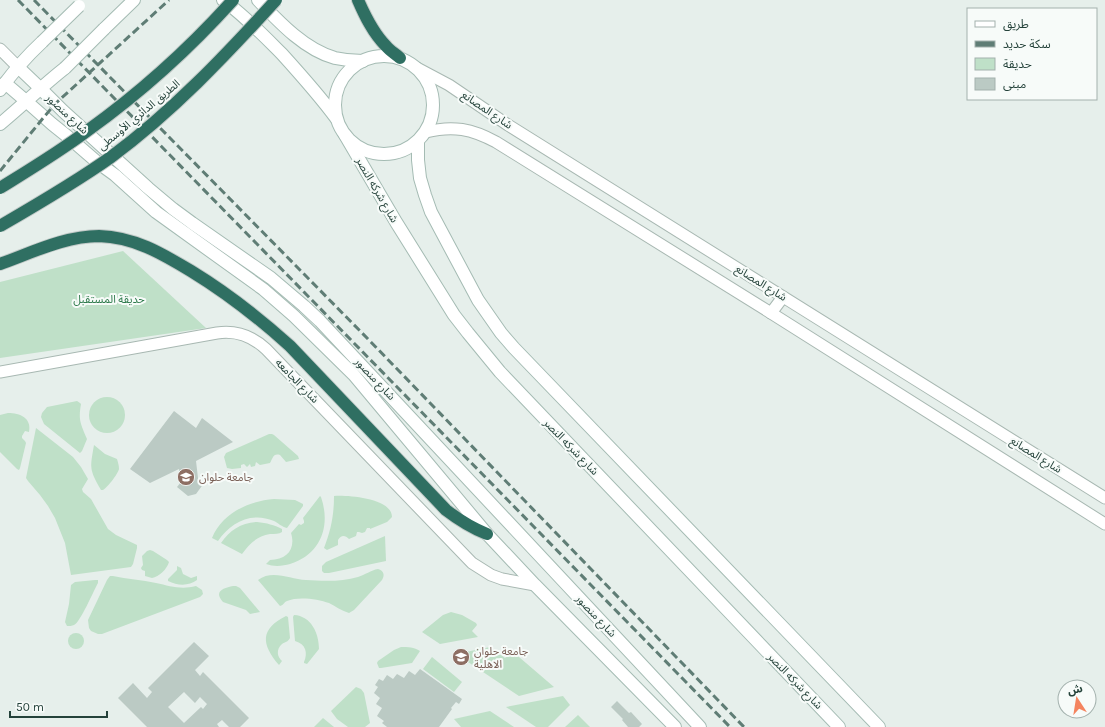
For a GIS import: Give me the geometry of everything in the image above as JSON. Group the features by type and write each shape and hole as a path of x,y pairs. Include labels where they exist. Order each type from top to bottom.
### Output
{"highway":[{"name":"الطريق الدائري الأوسطى","path":"0,188 43,162 87,132 129,99 170,65 234,0"},
{"name":"الطريق الدائري الأوسطى","path":"0,226 69,185 111,157 151,125 189,91 234,46 276,0"},
{"path":"358,0 365,17 374,32 386,46 400,58"},
{"path":"0,264 75,238 98,236 122,238 144,245 165,255 229,296 270,328 290,346 446,510 459,520 487,534"}],"street":[{"path":"0,124 20,108 26,100 65,68 134,0"},
{"path":"223,0 242,14 269,40 312,87 336,118 345,135 351,142 366,151 375,154 394,154 411,147 426,132 433,116 433,98 428,82 417,68 400,58 381,56 362,61 347,73 337,89 335,99 336,118"},
{"path":"258,0 307,45 334,58 362,61"},
{"path":"2,84 32,51 82,3"},
{"path":"0,49 18,67"},
{"name":"شارع منصور","path":"18,67 63,111 158,196 192,223 271,278 320,321 700,727"},
{"name":"شارع المصانع","path":"417,68 449,85 508,125 1105,498"},
{"name":"شارع منصور","path":"2,84 26,100 97,162 115,175 156,212 263,289 294,316 354,376 487,534 534,585 675,727"},
{"name":"شارع المصانع","path":"426,132 438,129 454,128 468,130 483,135 771,313 1105,524"},
{"name":"شارع شركه النصر","path":"345,135 396,222 454,315 500,372 839,727"},
{"path":"418,141 420,178 431,212 478,300 501,333 879,727"},
{"path":"771,313 783,297"},
{"name":"شارع الجامعه","path":"0,372 217,333 226,332 244,334 256,340 266,349 472,563 502,579 534,585"}],"green space":[{"name":"حديقة المستقبل","path":"123,251 206,328 0,358 0,282"},
{"path":"107,397 120,402 125,415 120,428 107,433 94,428 89,415 94,402"},
{"path":"77,401 81,404 81,422 87,439 80,453 44,424 41,417 42,413 47,407"},
{"path":"8,413 21,415 29,423 29,432 25,431 22,436 26,443 19,470 0,452 0,415"},
{"path":"36,428 73,457 81,467 88,479 82,489 83,492 91,499 108,529 116,535 137,545 131,567 71,575 65,543 55,518 48,506 26,478"},
{"path":"269,434 274,435 298,456 299,459 286,462 280,455 276,455 270,463 260,465 256,462 255,466 251,467 250,464 247,467 244,464 241,465 241,468 227,468 224,457 226,453"},
{"path":"94,445 105,454 117,459 119,469 110,484 103,490 101,490 92,473 91,464"},
{"path":"320,496 324,508 325,518 321,538 316,546 301,559 290,564 272,566 266,564 270,560 285,556 289,552 292,544 291,533 299,524 301,525 304,523 303,518"},
{"path":"334,496 358,497 377,502 385,506 390,511 392,517 387,522 370,529 367,528 365,532 357,532 356,536 349,539 342,536 338,540 338,545 327,550 324,548 332,522"},
{"path":"274,499 295,500 303,504 287,528 265,518 249,518 235,524 218,541 212,538 222,522 229,515 255,502"},
{"path":"257,522 276,526 282,529 282,532 278,534 265,535 257,539 242,554 221,543 228,534 236,528"},
{"path":"385,536 386,561 329,573 324,573 322,571 322,566 326,562"},
{"path":"150,550 169,562 162,572 152,578 145,576 145,571 141,568 143,565 142,556"},
{"path":"177,566 181,568 183,574 191,578 197,576 197,580 183,585 168,581 168,579 177,570"},
{"path":"378,569 383,573 382,580 354,610 349,613 329,603 319,600 292,599 286,601 280,606 258,580 269,575 325,581 352,579"},
{"path":"110,576 176,587 185,588 196,586 202,590 203,594 200,597 102,634 98,634 91,631 88,620"},
{"path":"98,580 98,583 80,619 74,625 67,626 65,622 71,585 75,582"},
{"path":"233,586 240,588 260,612 250,614 246,610 223,602 219,593 223,589"},
{"path":"451,612 462,615 476,623 477,625 472,631 478,637 440,644 422,632 443,615"},
{"path":"294,615 305,618 316,631 319,649 307,664 304,663 306,652 304,647 299,642 295,641"},
{"path":"286,616 288,617 290,638 279,648 278,655 282,661 279,665 266,644 266,638 271,626"},
{"path":"76,633 82,635 84,641 82,647 76,649 70,647 68,641 70,635"},
{"path":"401,647 409,647 420,651 412,663 379,668 377,663 378,661"},
{"path":"490,647 505,658 512,651 554,687 519,696 456,654"},
{"path":"432,657 462,682 454,692 423,669"},
{"path":"356,687 361,689 364,693 370,723 365,727 348,727 337,719 331,711"},
{"path":"563,696 570,705 548,727 536,727 506,707"},
{"path":"490,711 514,727 461,727 454,719"},
{"path":"578,715 590,727 565,727"},
{"path":"323,718 334,727 314,727"}],"building":[{"path":"174,411 196,428 202,418 233,442 196,461 198,478 204,483 196,494 188,496 177,487 181,482 179,469 150,483 130,469"},
{"path":"194,642 209,656 195,670 200,676 203,672 249,718 240,727 229,727 222,720 217,724 219,727 147,727 118,698 133,683 147,698 152,692 148,688","holes":["184,692 195,703 200,697 207,704 203,709 201,707 184,723 168,707"]},
{"path":"420,669 462,699 459,704 456,702 451,708 452,709 439,727 387,727 382,723 384,721 377,716 382,708 376,704 380,698 374,693 378,687 375,685 379,679 383,681 387,675 393,679 397,674 404,678 409,671 415,675"},
{"path":"617,701 629,713 631,712 642,724 639,727 628,727 622,720 623,719 611,707"}],"railway":[{"path":"18,0 730,727"},
{"path":"34,0 368,339 744,727"},
{"path":"0,171 55,104 169,0"}],"place":[{"name":"جامعة حلوان","path":"186,477"},
{"name":"جامعة حلوان الاهلية","path":"461,657"}]}
